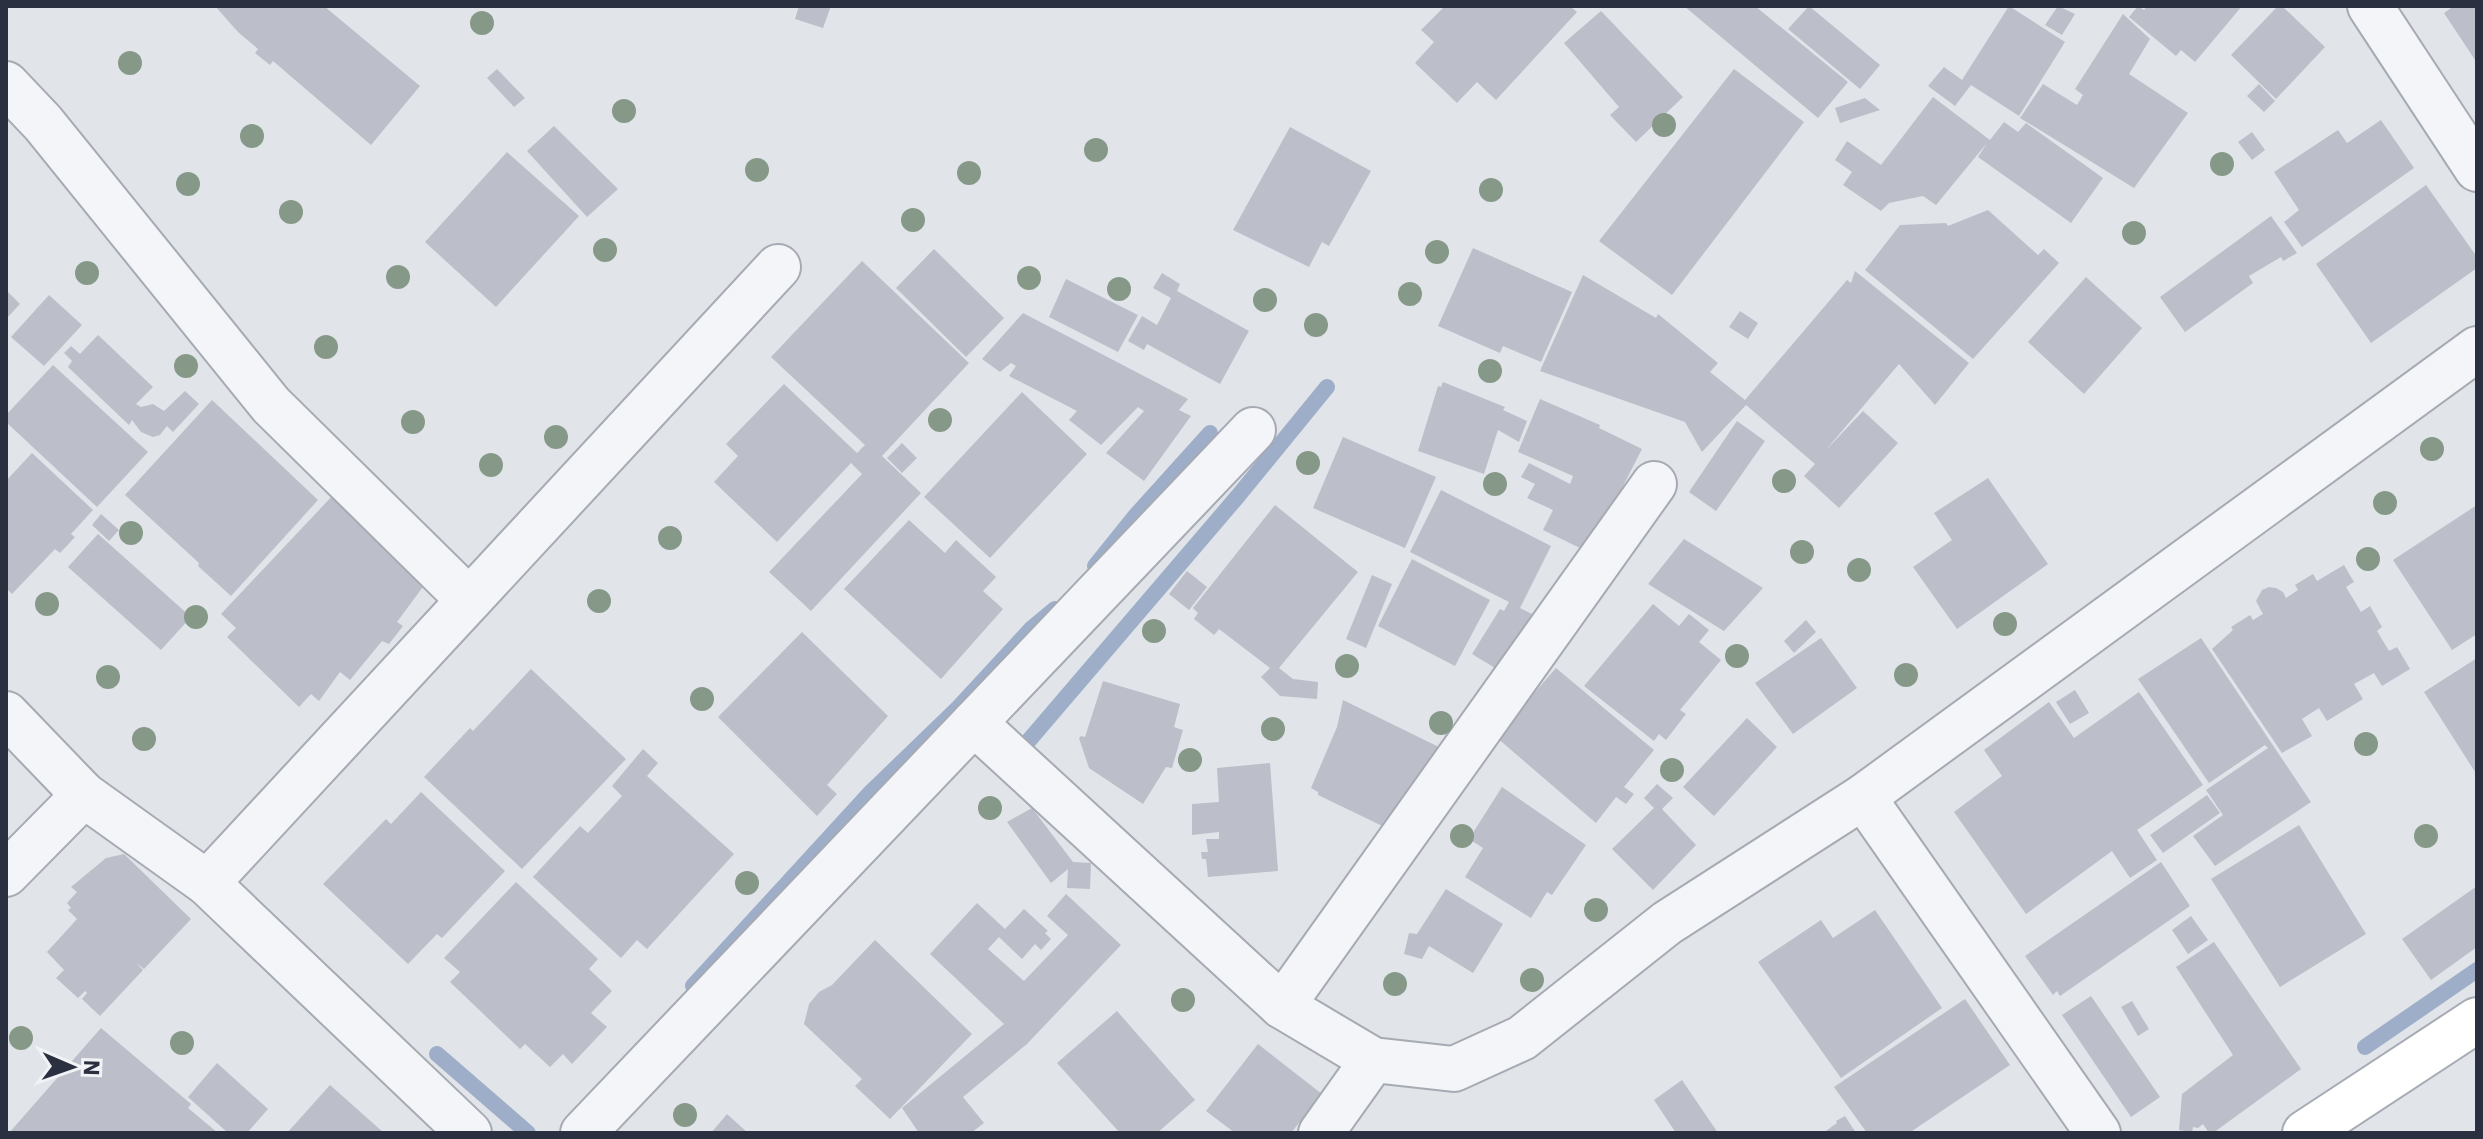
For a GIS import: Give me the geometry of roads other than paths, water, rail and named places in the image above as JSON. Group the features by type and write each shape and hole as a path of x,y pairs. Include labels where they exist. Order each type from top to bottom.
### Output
{"main road":[{"path":"2305,1133 2477,1020"}],"street":[{"path":"2370,6 2477,169"},
{"path":"6,84 43,123 271,405 469,600"},
{"path":"207,883 778,267"},
{"path":"974,723 1282,1006 1373,1060 1454,1069 1522,1038 1667,923 1863,797 2477,349"},
{"path":"583,1133 1253,430"},
{"path":"1282,1006 1654,484"},
{"path":"6,714 84,795 207,883 469,1133"},
{"path":"6,874 84,795"},
{"path":"1863,797 2098,1133"},
{"path":"1321,1133 1373,1060"}],"waterway":[{"path":"1025,745 1327,387"},
{"path":"1095,566 1210,433"},
{"path":"693,986 871,792 959,707 1031,629 1055,609"},
{"path":"2365,1047 2477,970"},
{"path":"437,1054 528,1133"}]}
